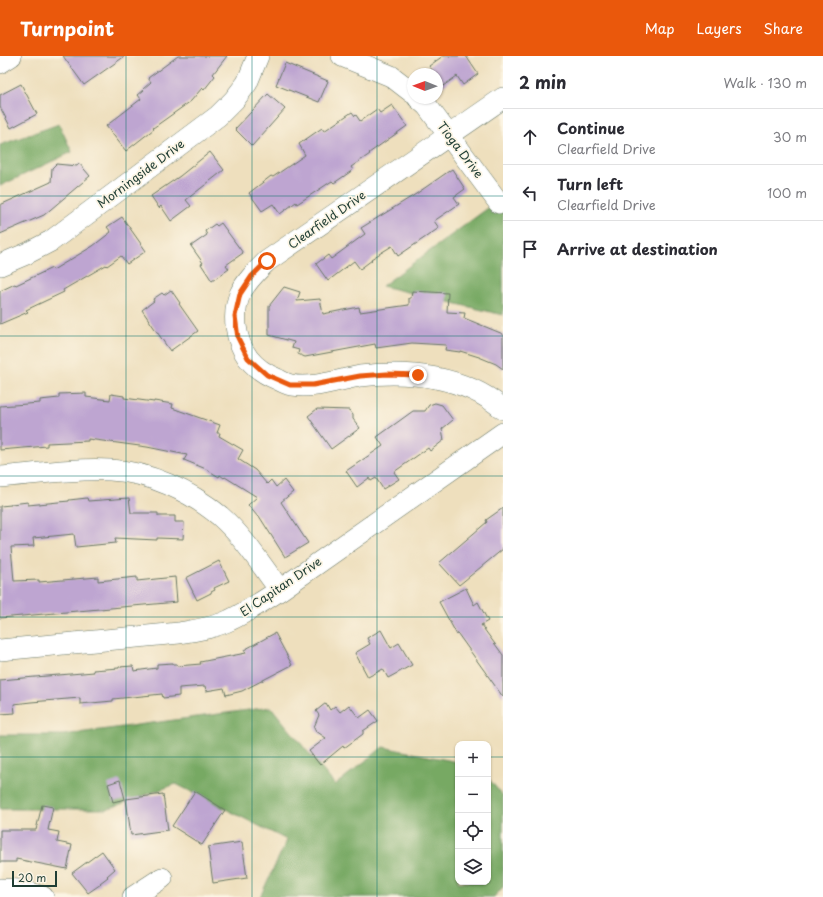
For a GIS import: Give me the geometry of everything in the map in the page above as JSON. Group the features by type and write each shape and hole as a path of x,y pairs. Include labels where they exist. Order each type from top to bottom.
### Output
{"street":[{"path":"0,63 11,56"},
{"name":"Morningside Drive","path":"0,266 51,241 203,128 234,100 247,83 258,56"},
{"path":"342,56 391,76 407,88"},
{"name":"Clearfield Drive","path":"503,98 267,261 252,276 240,294 235,316 238,338 248,358 267,375 290,385 313,385 360,376 387,374 418,375 448,380 472,389 503,409"},
{"name":"Tioga Drive","path":"425,104 499,203"},
{"name":"El Capitan Drive","path":"0,650 179,633 205,629 229,621 253,608 280,590 503,433"},
{"path":"0,477 85,470 110,470 130,472 154,479 200,501 221,517 237,533 280,590"},
{"path":"133,897 162,878"},
{"path":"0,890 21,890 43,897"}],"green space":[{"path":"59,124 72,152 0,186 0,145"},
{"path":"503,197 503,315 382,286"},
{"path":"271,707 335,785 383,747 455,761 455,885 491,885 491,782 503,796 503,887 494,897 260,897 287,840 176,784 107,809 0,809 0,735 63,735"}],"building":[{"path":"63,56 125,56 84,85"},
{"path":"178,56 227,56 213,74 215,76 204,90 202,88 191,101 153,128 154,129 126,151 106,126 141,99 138,95 151,82 148,78"},
{"path":"443,56 466,56 478,74 463,85 457,76 443,86 443,68 430,68 429,66"},
{"path":"285,63 328,81 319,102 276,85"},
{"path":"21,84 37,114 11,128 0,107 0,95"},
{"path":"268,94 285,109 252,146 235,129"},
{"path":"392,105 407,126 351,167 353,170 334,183 332,181 297,204 296,202 280,214 273,204 262,211 249,193 271,176 273,177 305,155 299,144 322,128 324,131 352,112 360,121 377,109 380,113"},
{"path":"210,152 224,170 186,200 191,206 171,221 161,206 159,208 151,196 180,176"},
{"path":"79,163 90,176 44,215 0,234 0,205 51,182 52,168 56,164 77,166"},
{"path":"452,169 465,189 454,197 459,204 434,221 439,228 398,256 392,246 371,259 372,260 360,269 354,261 328,281 316,264 328,255 331,259 365,234 361,228 416,194"},
{"path":"122,217 146,251 127,264 121,256 107,266 106,265 63,290 64,292 26,310 28,312 0,324 0,291 52,268 53,270 93,246 111,232 107,227"},
{"path":"221,223 243,253 226,265 229,269 212,281 201,264 203,263 191,246 207,235 205,231 215,224 217,226"},
{"path":"284,287 300,292 297,301 320,299 323,314 359,307 360,312 409,305 409,298 411,298 412,291 448,293 447,312 465,313 464,318 503,334 503,369 496,364 479,357 460,351 445,350 446,345 412,343 376,348 375,344 305,357 298,354 299,350 292,348 294,342 269,335 269,306"},
{"path":"171,290 198,331 170,351 142,310 154,301 153,299 162,293 164,295"},
{"path":"86,393 86,397 110,400 111,394 124,396 124,398 173,404 172,408 220,425 217,433 220,433 219,436 243,450 238,459 255,470 267,484 271,480 276,487 284,480 293,492 281,502 308,543 285,557 259,516 258,517 248,505 257,497 225,477 224,478 220,475 219,477 206,469 184,460 187,455 147,447 88,439 88,441 47,443 47,446 0,450 0,406 40,403 40,400 59,398 59,394"},
{"path":"435,403 442,405 453,420 442,429 444,440 430,451 428,448 394,472 399,479 383,489 376,478 371,481 369,478 357,487 346,471 383,446 377,437 413,411 425,411 429,405"},
{"path":"317,409 349,410 353,415 353,419 360,428 331,449 308,416"},
{"path":"87,498 88,501 129,498 131,513 158,513 158,516 175,516 175,522 184,522 183,539 157,538 157,540 115,538 116,543 76,547 74,534 33,538 34,546 11,547 14,581 39,580 39,582 98,577 98,581 137,577 137,581 175,577 177,602 0,618 0,506 28,502 28,505"},
{"path":"503,508 503,549 459,585 439,563 487,522 486,520"},
{"path":"219,561 229,581 214,588 215,590 211,593 197,600 186,578"},
{"path":"466,588 474,605 478,602 488,621 481,625 503,655 503,697 458,634 457,635 439,602"},
{"path":"381,630 391,648 399,643 412,665 388,678 383,669 368,677 355,653 370,644 367,638"},
{"path":"275,633 292,665 242,691 226,695 224,688 206,691 205,686 179,688 179,696 163,698 162,694 80,704 80,698 31,702 14,704 15,713 0,714 0,680 94,672 93,670 119,667 133,666 134,671 157,668 157,664 173,663 177,664 177,666 201,664 200,662 246,653 244,650"},
{"path":"326,703 330,710 335,706 340,712 349,705 359,718 370,710 378,721 363,731 363,734 344,748 343,746 320,765 309,751 326,738 316,731 314,727 319,715 316,711"},
{"path":"120,780 125,799 113,802 108,784"},
{"path":"195,791 225,810 202,845 172,826"},
{"path":"163,794 168,830 131,835 126,799"},
{"path":"42,805 53,807 48,830 59,832 57,842 72,845 67,869 16,859 16,862 0,862 0,830 36,830"},
{"path":"242,842 247,878 213,883 208,847"},
{"path":"102,851 115,869 100,883 101,884 88,893 72,873"}],"route":[{"path":"267,261 252,276 240,294 235,316 238,338 248,358 267,375 290,385 313,385 360,376 387,374 418,375"}]}
